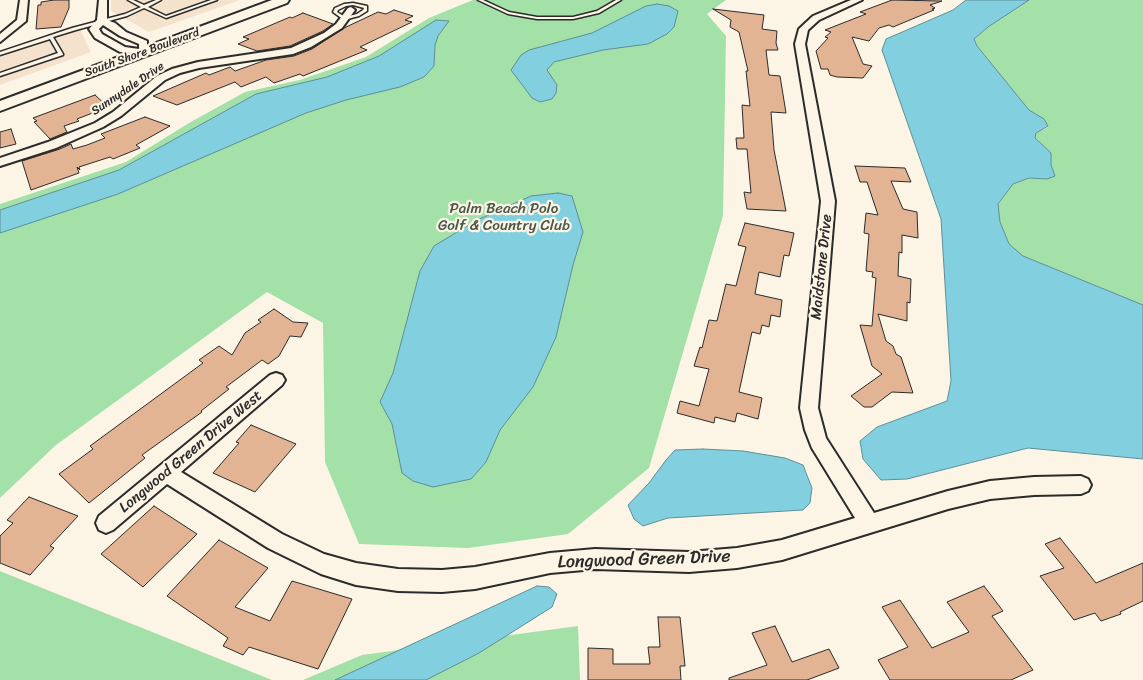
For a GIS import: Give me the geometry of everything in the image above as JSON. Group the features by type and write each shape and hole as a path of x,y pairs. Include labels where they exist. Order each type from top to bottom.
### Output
{"street":[{"path":"0,39 21,21 24,0"},
{"path":"103,0 102,21 94,29 98,36 123,50"},
{"name":"South Shore Boulevard","path":"0,106 259,0"},
{"name":"South Shore Boulevard","path":"0,95 123,50 144,47 283,0"},
{"name":"Maidstone Drive","path":"858,0 816,18 804,29 800,44 828,201 809,408 819,442 870,524"},
{"name":"Sunnydale Drive","path":"0,162 52,145 99,125 117,114 161,78 176,71 198,65 293,51 327,35 348,15"},
{"path":"102,21 112,25 144,47"},
{"name":"Longwood Green Drive West","path":"106,523 276,380"},
{"name":"Longwood Green Drive","path":"166,473 297,553 321,564 356,574 398,580 442,581 475,578 550,563 595,559 689,562 737,558 782,550 948,500 990,490 1034,486 1081,485"}],"lane":[{"path":"130,0 166,17 215,0"},
{"path":"0,54 126,15 159,0"},
{"path":"480,0 508,13 537,18 588,15 598,12 619,0"},
{"path":"353,4 366,7 358,15 348,15 337,15 336,9 353,4"},
{"path":"0,75 61,54 51,37"}],"shaded area":[{"path":"111,0 240,0 149,32 111,11"},
{"path":"78,25 91,52 0,85 0,51"}],"green space":[{"name":"Palm Beach Polo Golf & Country Club","path":"473,0 726,0 707,14 726,36 723,216 649,468 568,534 468,548 359,544 325,462 323,323 267,292 56,445 0,498 0,204 126,162 189,123 245,92 300,80 366,57 429,18"},
{"path":"1029,0 1143,0 1143,305 1023,256 1009,244 1000,222 998,204 1013,184 1029,178 1047,179 1051,165 1051,153 1035,139 1036,133 1048,127 1044,119 1029,110 977,46 974,39 988,27"},
{"path":"0,571 272,680 0,680"},
{"path":"578,626 580,680 303,680 362,655"}],"water":[{"path":"966,0 1029,0 988,27 974,39 977,46 1029,110 1044,119 1048,126 1036,133 1035,138 1051,153 1051,165 1055,176 1047,179 1029,178 1013,184 998,204 1000,222 1009,244 1023,256 1143,305 1143,459 1028,448 907,479 881,480 863,459 860,441 877,427 947,401 951,381 941,219 882,50 886,39 953,10"},
{"path":"657,4 669,6 678,11 674,27 667,34 648,44 603,50 554,62 547,70 557,85 556,93 552,99 540,102 532,98 511,70 521,55 529,50 592,33 646,6"},
{"path":"436,20 449,21 438,36 435,45 434,66 424,77 400,87 346,100 306,113 118,194 0,233 0,210 119,170 256,94 327,77 379,56"},
{"path":"558,193 572,196 583,232 556,337 533,387 500,430 486,462 471,479 433,487 413,481 402,473 392,424 380,402 393,373 420,271 434,246 477,220 531,196"},
{"path":"675,450 743,451 785,458 803,465 812,488 810,503 803,510 668,518 643,526 634,519 628,505 649,483"},
{"path":"537,586 549,587 557,594 552,607 479,653 426,680 335,680"}],"building":[{"path":"69,0 69,8 61,27 36,29 38,5 41,5 41,2"},
{"path":"892,0 942,1 930,5 935,8 932,9 934,10 893,27 889,25 879,28 869,41 852,37 863,64 872,66 863,78 837,77 830,75 828,69 821,69 816,51 828,38 825,37 831,32 825,30 866,14 860,12"},
{"path":"713,9 764,15 762,29 777,31 776,43 778,50 766,50 769,75 780,76 786,113 771,112 774,150 786,211 747,209 744,192 751,193 747,149 737,149 736,138 744,138 742,105 750,106 746,71 748,71 739,32 730,27 731,20"},
{"path":"394,10 413,16 405,20 412,22 360,47 367,50 303,76 300,74 274,83 266,77 241,87 235,82 177,105 153,96 206,73 209,75 230,67 235,71 266,60 294,56 312,49 344,28 378,12 386,14"},
{"path":"303,13 333,24 323,31 290,46 257,51 238,44 249,39 243,37"},
{"path":"95,95 108,107 64,126 67,132 50,139 34,122 37,121 33,118"},
{"path":"145,117 170,126 136,145 140,148 113,159 110,157 79,167 80,170 77,167 79,173 31,190 22,161 71,144 73,149 87,145 105,138 101,134"},
{"path":"11,129 16,144 0,148 0,132"},
{"path":"855,166 905,168 911,182 891,181 903,209 917,212 918,238 902,235 902,253 899,252 898,276 911,279 910,303 907,302 907,321 878,314 886,341 893,346 896,354 901,357 913,393 892,392 872,407 864,407 851,396 882,374 872,366 860,325 872,326 876,278 872,277 873,272 866,271 869,234 864,233 866,213 878,215 867,182 860,182"},
{"path":"745,223 794,233 789,256 784,255 780,277 759,272 755,294 782,300 780,317 771,315 769,327 762,325 760,334 752,332 739,392 762,398 758,419 737,413 735,422 715,417 714,423 677,413 680,401 699,406 709,369 694,366 700,347 702,348 709,320 717,321 726,284 736,286 746,247 738,245"},
{"path":"274,309 293,322 308,323 301,337 290,336 279,356 268,364 262,360 226,387 229,389 202,412 142,455 145,458 89,503 59,474 93,449 90,446 203,363 199,360 219,346 232,355 245,333 261,322 258,320"},
{"path":"251,425 296,444 255,492 213,473 239,443 236,442"},
{"path":"29,497 78,516 50,546 54,548 30,575 0,563 0,536 13,523 7,520"},
{"path":"154,506 197,534 143,587 101,554"},
{"path":"1060,538 1096,583 1143,563 1143,601 1120,612 1121,614 1101,621 1095,613 1074,620 1040,576 1064,568 1045,544"},
{"path":"219,540 268,568 235,607 270,621 292,581 352,599 318,669 249,647 243,655 223,646 228,638 167,596"},
{"path":"984,586 1003,611 992,616 1033,670 1011,680 890,680 878,660 908,647 882,607 900,600 932,648 969,632 947,602"},
{"path":"658,617 680,617 685,666 680,666 681,680 588,680 588,648 613,649 613,664 650,664 648,647 660,647"},
{"path":"775,626 792,662 829,649 839,668 807,680 729,680 729,678 767,665 752,633"}]}
